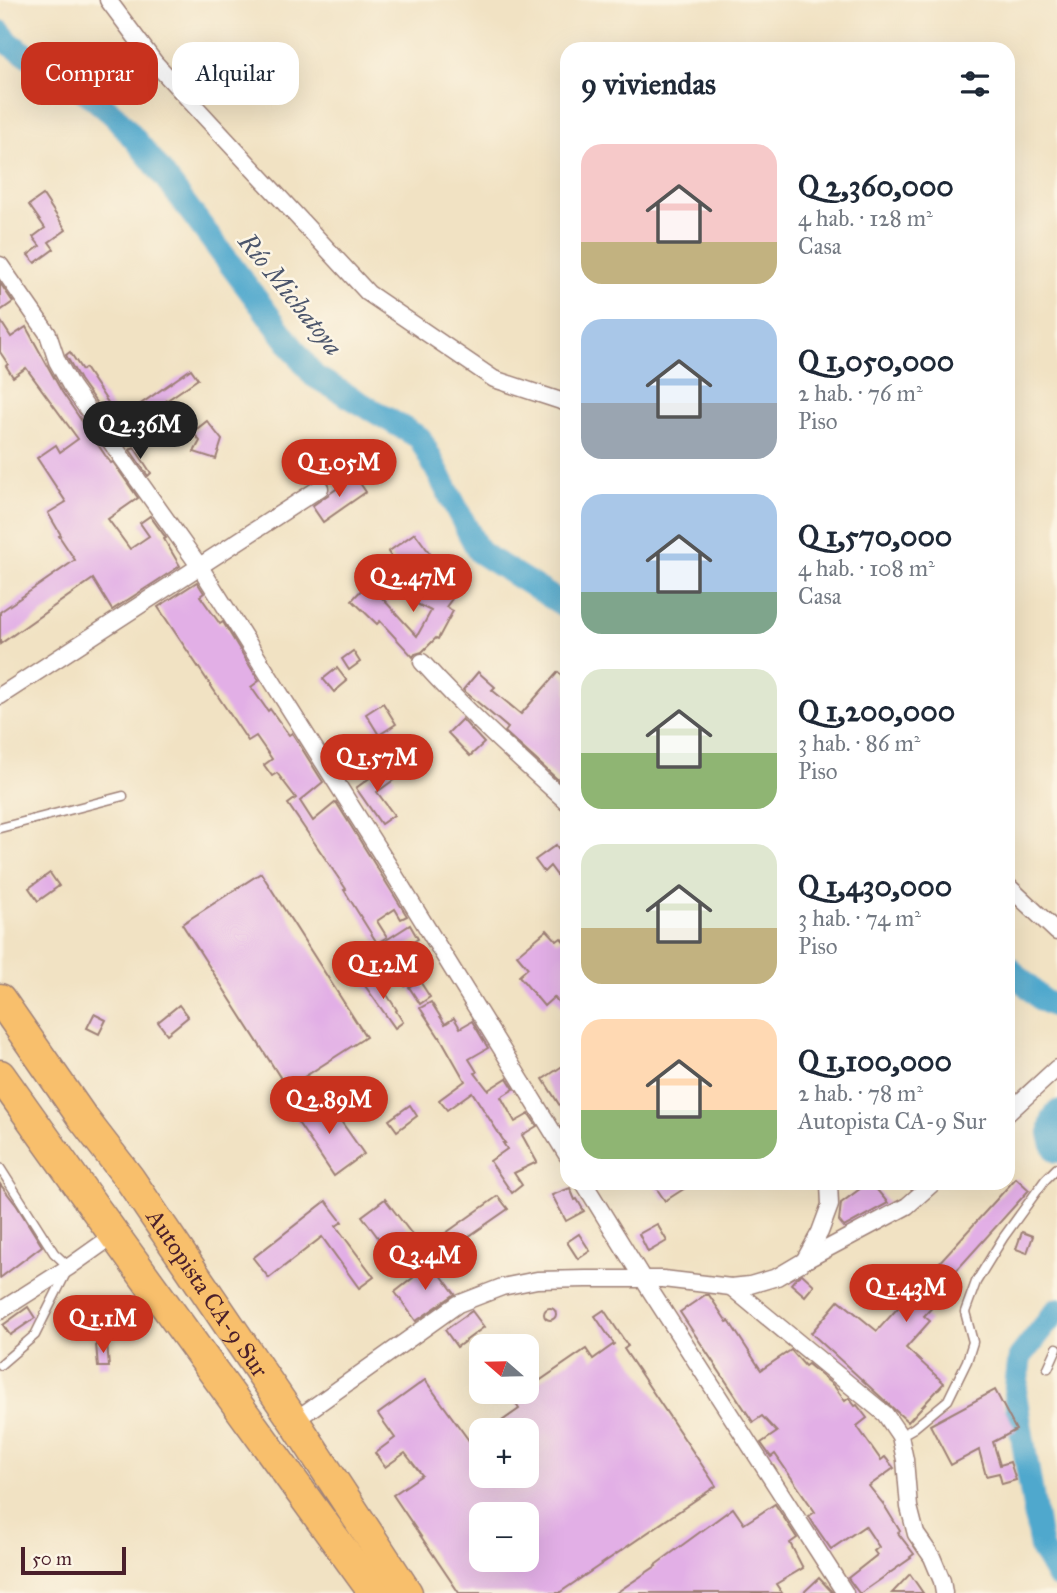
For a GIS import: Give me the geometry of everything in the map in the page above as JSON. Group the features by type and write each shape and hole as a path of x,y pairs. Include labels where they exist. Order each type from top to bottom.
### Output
{"highway":[{"name":"Autopista CA-9 Sur","path":"0,999 82,1117 130,1178 407,1593"},
{"name":"Autopista CA-9 Sur","path":"0,1075 374,1593"},
{"path":"94,1208 112,1221 123,1217 130,1207 130,1178"},
{"path":"247,1419 256,1427 269,1431 279,1430 294,1421"}],"street":[{"path":"108,0 155,62 368,293 494,379 560,401"},
{"path":"0,265 48,334 57,361 71,386 200,567 560,1144"},
{"path":"0,696 320,488"},
{"path":"422,662 516,756 560,796"},
{"path":"1015,893 1057,932"},
{"path":"1015,1107 1057,1068"},
{"path":"588,1190 845,1593"},
{"path":"804,1261 820,1232 830,1205 829,1190"},
{"path":"294,1421 458,1304 502,1287 537,1280 643,1279 731,1287 750,1285 777,1277 907,1206 925,1190"},
{"path":"0,1311 114,1235"},
{"path":"731,1287 885,1414 900,1436 905,1460 908,1507 916,1534 932,1557 944,1593"}],"lane":[{"path":"0,828 123,796"},
{"path":"0,1168 54,1253 69,1267 35,1335 0,1365"},
{"path":"900,1436 948,1400 967,1361 972,1342 965,1312 976,1282 1003,1238 1045,1180 1057,1168"},
{"path":"1048,1368 1057,1349"}],"building":[{"path":"43,195 66,230 49,242 54,249 35,263 28,255 40,246 33,237 45,228 29,205"},
{"path":"0,283 13,302 0,311"},
{"path":"0,320 11,337 26,327 62,392 138,498 108,519 130,549 149,536 140,523 150,516 166,538 164,539 180,566 112,610 93,579 0,644 0,612 75,560 48,513 66,502 37,458 56,445 60,452 78,439 26,368 13,377 0,352"},
{"path":"70,352 82,370 85,368 119,419 191,369 198,379 166,401 172,411 163,418 158,411 121,437 80,380 66,355"},
{"path":"207,421 222,440 216,459 194,452 200,441 193,432"},
{"path":"134,447 151,473 148,476 130,450"},
{"path":"355,476 366,492 323,522 312,506"},
{"path":"415,533 434,559 407,579 388,552"},
{"path":"453,571 465,581 446,607 453,611 438,639 413,657 380,621 377,624 352,600 367,584 417,636 431,611 415,603 424,587 436,593"},
{"path":"197,582 204,593 200,596 220,624 223,622 259,681 251,687 289,735 292,733 323,782 300,801 313,821 336,802 407,916 401,919 395,909 377,921 387,937 377,943 344,890 346,889 288,804 296,798 277,773 272,776 264,765 272,759 256,736 248,741 158,607"},
{"path":"353,651 360,662 349,670 342,659"},
{"path":"337,668 347,681 334,692 323,679"},
{"path":"478,672 495,687 492,690 521,714 558,672 560,674 560,782 505,732 508,728 463,690"},
{"path":"383,703 396,724 379,735 366,714"},
{"path":"462,719 484,743 470,756 448,733"},
{"path":"386,766 395,779 377,792 394,815 381,824 356,788"},
{"path":"556,845 560,851 560,880 550,866 544,872 535,860"},
{"path":"50,873 59,886 38,901 29,888"},
{"path":"261,873 366,1037 287,1088 182,924"},
{"path":"410,925 418,939 399,951 416,979 405,986 380,944"},
{"path":"547,930 557,941 560,939 560,1004 554,997 544,1006 519,976 528,968 517,955"},
{"path":"374,975 403,1022 395,1028 363,983"},
{"path":"419,980 430,997 420,1004 409,987"},
{"path":"431,1002 445,1024 454,1018 460,1028 472,1021 488,1048 469,1059 477,1072 475,1073 488,1090 507,1078 514,1089 501,1097 515,1122 529,1114 537,1126 522,1135 537,1162 514,1173 522,1185 512,1193 490,1161 507,1149 505,1143 472,1092 447,1110 439,1100 465,1081 420,1008"},
{"path":"179,1005 188,1017 167,1034 158,1022"},
{"path":"94,1014 106,1020 99,1034 87,1028"},
{"path":"560,1068 560,1106 543,1079"},
{"path":"324,1097 364,1154 334,1176 295,1118"},
{"path":"410,1105 417,1116 397,1131 389,1120"},
{"path":"1015,1179 1029,1190 947,1281 952,1286 924,1316 930,1321 906,1348 944,1383 908,1422 811,1333 839,1300 877,1331 1005,1190 1015,1190"},
{"path":"0,1184 42,1246 0,1278"},
{"path":"571,1190 584,1211 566,1221 552,1195"},
{"path":"658,1190 682,1190 665,1201"},
{"path":"858,1190 877,1190 888,1203 844,1227 839,1221 841,1203"},
{"path":"498,1196 508,1209 452,1248 443,1235"},
{"path":"385,1199 414,1237 391,1255 362,1216"},
{"path":"326,1201 342,1222 336,1226 374,1277 359,1288 322,1237 269,1278 253,1258"},
{"path":"657,1224 667,1241 648,1252 639,1234"},
{"path":"1022,1232 1033,1236 1027,1253 1016,1249"},
{"path":"579,1234 590,1251 578,1259 567,1242"},
{"path":"432,1263 455,1294 416,1321 395,1292"},
{"path":"802,1274 814,1285 805,1296 791,1284"},
{"path":"709,1295 727,1322 729,1321 761,1370 791,1350 805,1366 808,1364 834,1386 845,1401 849,1398 857,1405 867,1418 857,1426 881,1460 885,1457 894,1468 869,1486 914,1554 861,1593 848,1578 877,1555 874,1551 879,1547 865,1526 831,1549 815,1526 809,1516 815,1512 775,1454 771,1457 761,1443 777,1432 762,1416 753,1422 680,1312"},
{"path":"28,1307 35,1318 10,1335 3,1325"},
{"path":"550,1308 556,1314 550,1320 544,1314"},
{"path":"604,1310 628,1346 624,1349 716,1486 559,1593 459,1593 393,1495 422,1475 405,1453 385,1467 375,1453 395,1438 378,1414 425,1380 469,1441 469,1488 539,1488 539,1418 506,1418 519,1409 516,1404 539,1404 539,1381 586,1349 593,1359 614,1344 595,1316"},
{"path":"472,1311 484,1327 475,1334 469,1334 469,1338 457,1347 445,1330"},
{"path":"107,1342 109,1367 98,1367 96,1344"},
{"path":"995,1390 1016,1430 993,1442 1000,1465 1010,1462 1016,1480 1002,1484 999,1473 986,1476 979,1450 951,1465 930,1425"},
{"path":"775,1504 797,1538 790,1543 803,1568 776,1584 782,1593 616,1593 733,1508 744,1524"},
{"path":"910,1574 923,1593 892,1593"},
{"path":"819,1578 833,1593 803,1593"}],"waterway":[{"name":"Río Michatoya","path":"0,32 10,44 90,95 115,116 152,160 314,376 420,438 479,552 560,603"},
{"name":"Río Michatoya","path":"1015,974 1042,1000 1057,1007"},
{"name":"Río Michatoya","path":"1057,1112 1052,1121 1051,1132 1057,1151"},
{"name":"Río Michatoya","path":"1057,1310 1020,1357 1015,1394 1041,1548 1057,1576"}]}
